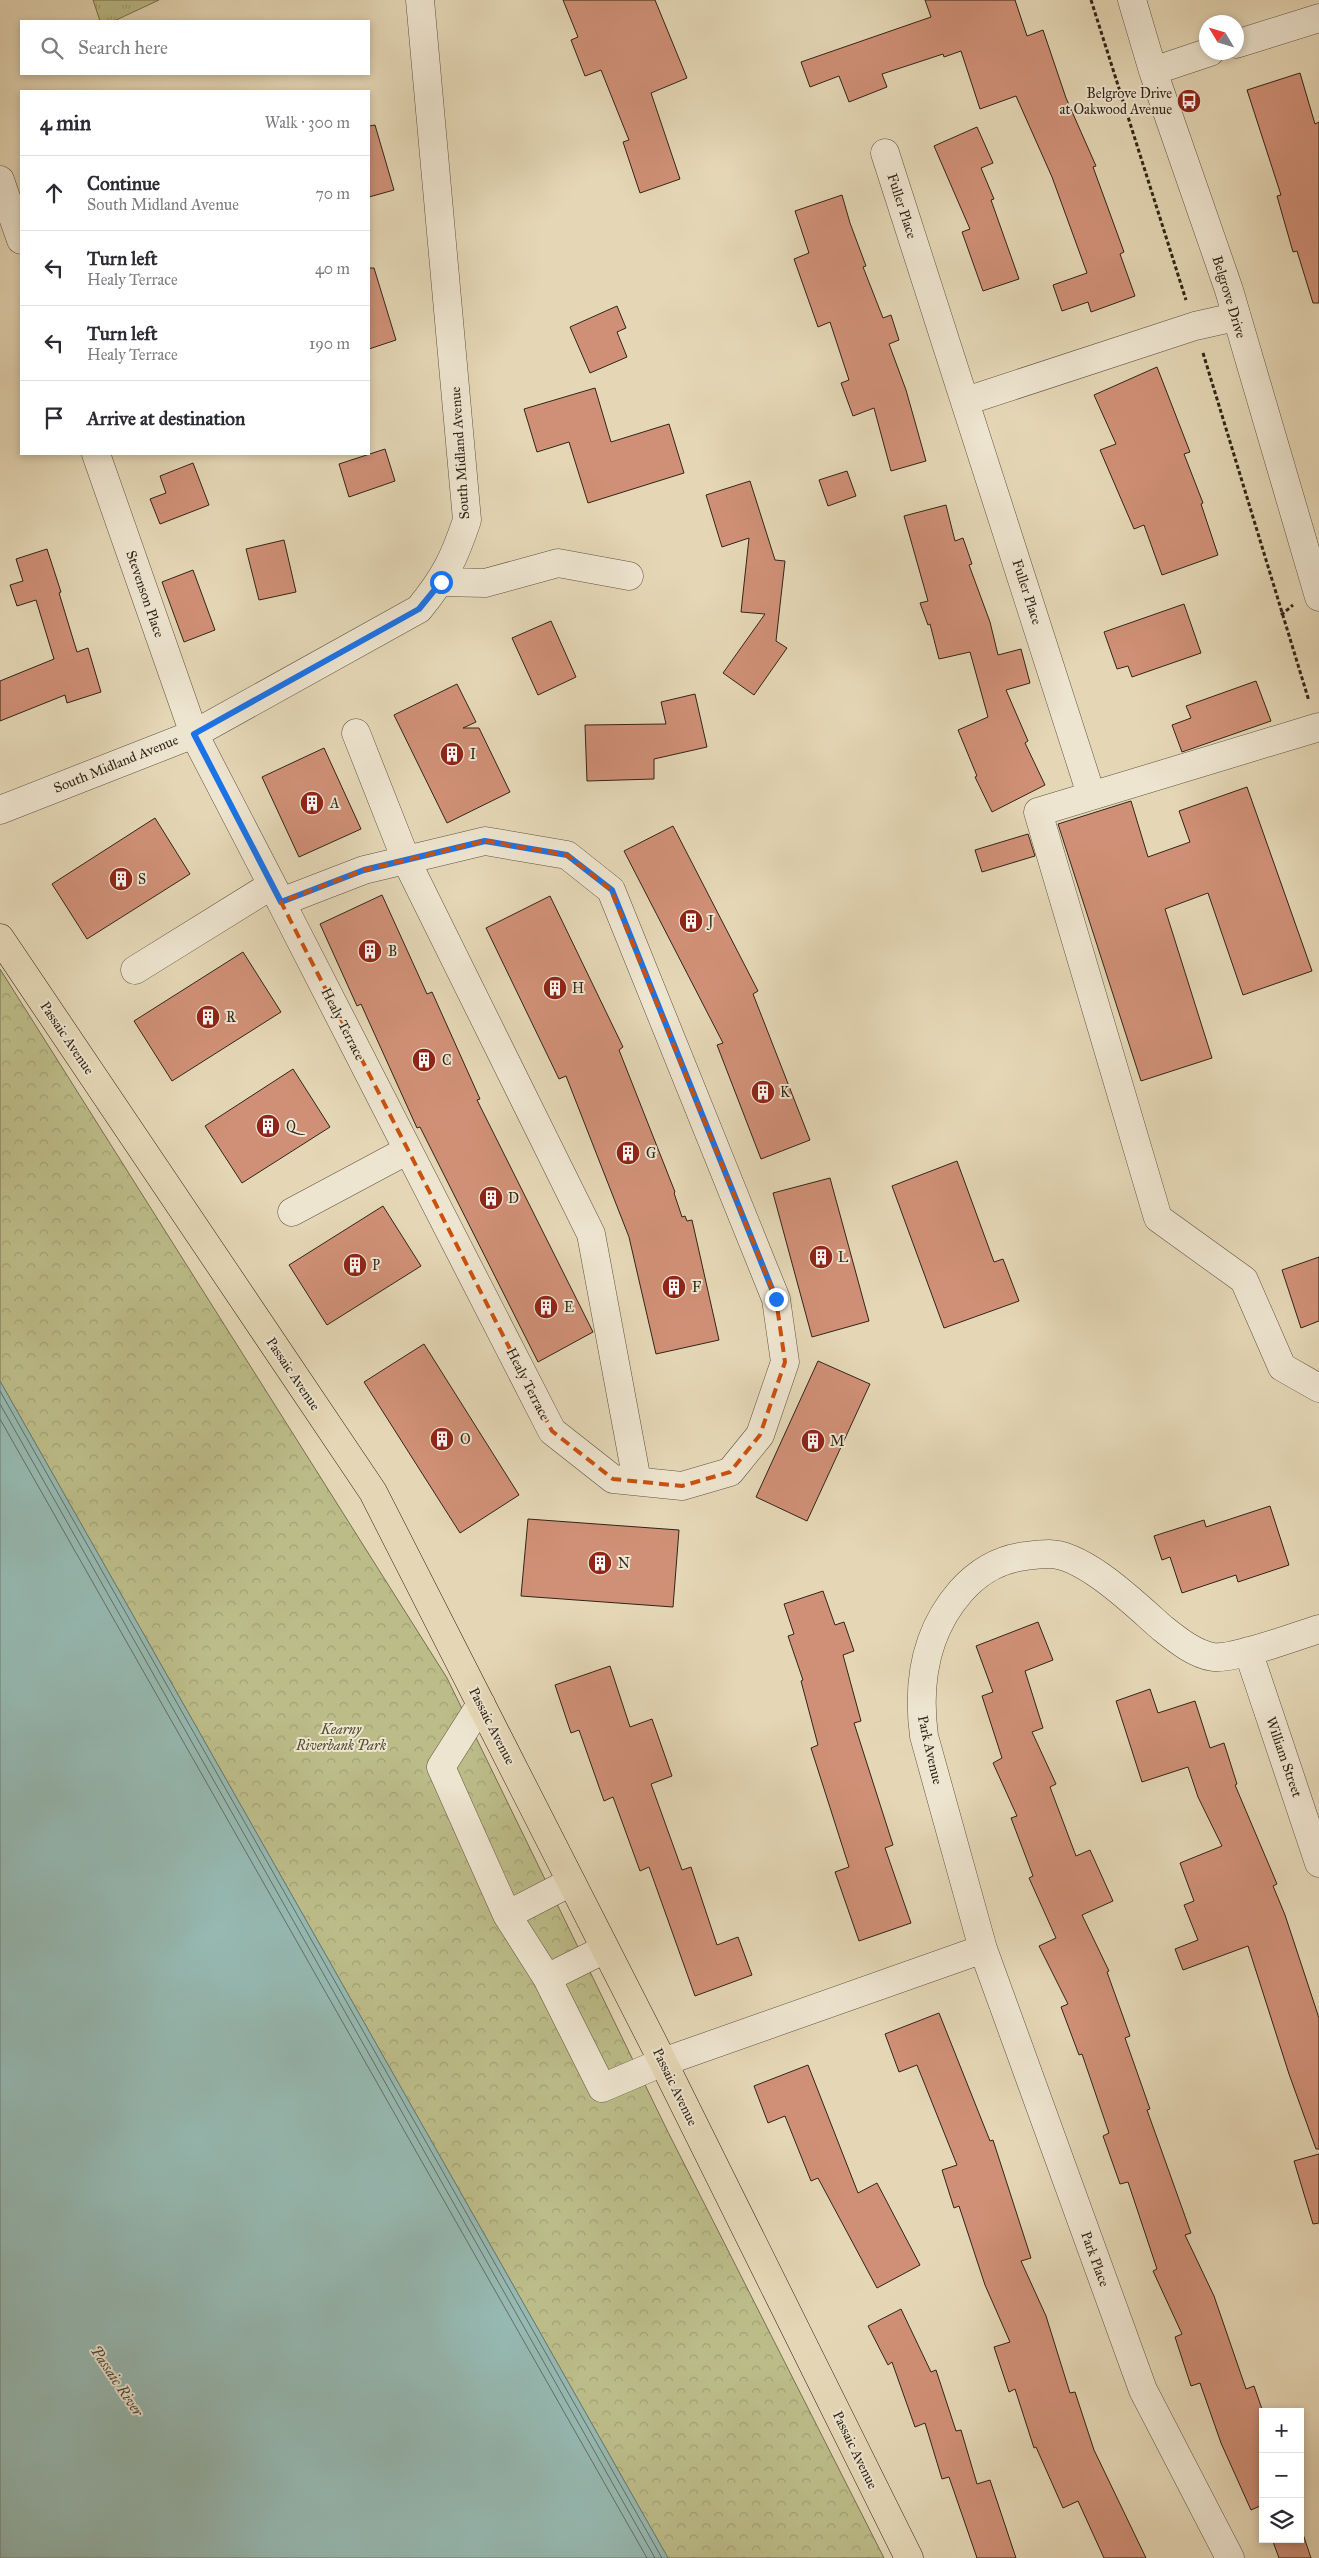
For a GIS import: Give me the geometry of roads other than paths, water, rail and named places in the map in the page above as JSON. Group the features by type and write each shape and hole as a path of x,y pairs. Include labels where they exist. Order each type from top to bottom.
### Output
{"main road":[{"name":"Passaic Avenue","path":"0,938 373,1492 663,2062 909,2558"}],"street":[{"name":"South Midland Avenue","path":"0,810 194,734 419,609 441,582 455,555 467,520 420,0"},
{"name":"Belgrove Drive","path":"1132,0 1153,71 1229,290 1319,597"},
{"path":"1244,41 1319,18"},
{"path":"1153,71 1199,56"},
{"name":"Fuller Place","path":"885,153 1087,782"},
{"path":"0,180 20,237"},
{"path":"966,401 1195,326 1236,317"},
{"name":"Stevenson Place","path":"96,455 194,734"},
{"path":"441,582 485,583 558,563 629,576"},
{"path":"1318,727 1038,812 1158,1218 1244,1280 1282,1367 1319,1388"},
{"path":"356,733 406,860 591,1234 638,1481"},
{"name":"Healy Terrace","path":"194,734 276,894 408,1150 552,1431 613,1478 682,1486 730,1472 760,1435 785,1362 776,1299 612,890 567,855 485,841 364,870 276,894"},
{"path":"135,970 276,894"},
{"path":"292,1212 408,1150"},
{"name":"Park Avenue","path":"983,1949 924,1736 920,1712 922,1677 930,1641 951,1603 978,1574 1014,1558 1050,1554 1080,1563 1113,1586 1180,1643 1214,1657 1248,1651 1319,1629"},
{"name":"William Street","path":"1248,1651 1319,1863"},
{"path":"481,1704 441,1767 507,1915 547,1978 602,2088 663,2062 983,1949"},
{"path":"507,1915 571,1882"},
{"path":"547,1978 605,1949"},
{"name":"Park Place","path":"983,1949 1143,2390 1230,2558"}],"water":[{"name":"Passaic River","path":"0,1381 668,2558 0,2558"}],"place":[{"name":"Belgrove Drive at Oakwood Avenue","path":"1189,101"},
{"name":"I","path":"452,754"},
{"name":"A","path":"312,803"},
{"name":"S","path":"121,879"},
{"name":"J","path":"691,921"},
{"name":"B","path":"370,951"},
{"name":"H","path":"555,988"},
{"name":"R","path":"208,1017"},
{"name":"C","path":"424,1060"},
{"name":"K","path":"763,1092"},
{"name":"Q","path":"268,1126"},
{"name":"G","path":"628,1153"},
{"name":"D","path":"491,1198"},
{"name":"L","path":"821,1257"},
{"name":"P","path":"355,1265"},
{"name":"F","path":"674,1287"},
{"name":"E","path":"546,1307"},
{"name":"O","path":"442,1439"},
{"name":"M","path":"813,1441"},
{"name":"N","path":"600,1563"}],"park label":[{"name":"Kearny Riverbank Park","path":"341,1738"}]}
